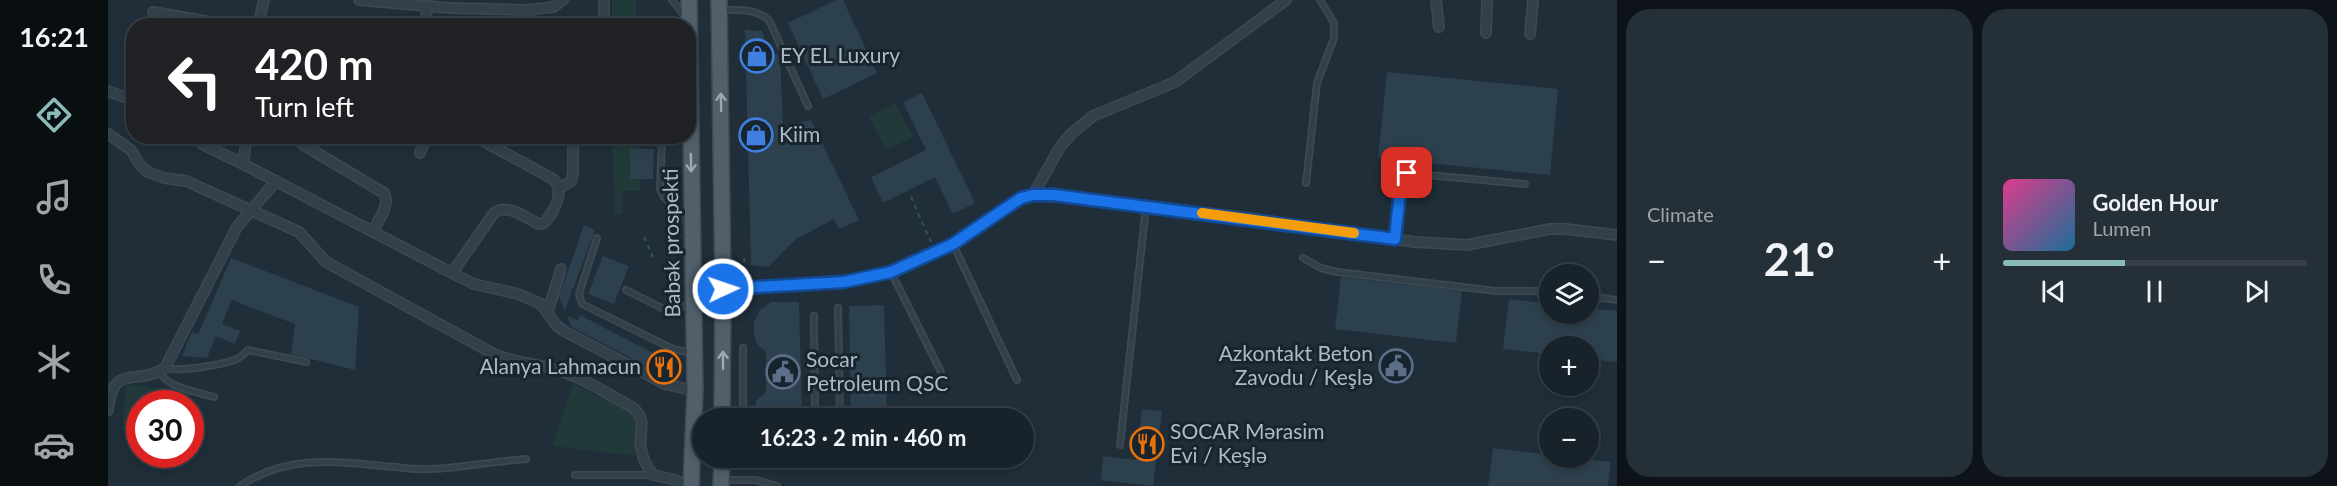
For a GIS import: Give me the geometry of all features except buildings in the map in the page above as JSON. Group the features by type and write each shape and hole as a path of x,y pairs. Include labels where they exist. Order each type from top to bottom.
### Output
{"main road":[{"name":"Babək prospekti","path":"689,0 689,18"},
{"path":"719,5 723,408"},
{"name":"Babək prospekti","path":"690,144 695,391 690,486"},
{"path":"721,483 722,468"}],"street":[{"path":"260,18 264,0"},
{"path":"364,0 428,6 515,5 527,10 553,7 563,0"},
{"path":"604,0 604,18"},
{"path":"1033,195 1060,147 1071,134 1093,116 1175,82 1286,0"},
{"path":"1436,0 1439,27"},
{"path":"1486,33 1487,0"},
{"path":"1530,34 1533,0"},
{"path":"426,18 428,6"},
{"path":"526,18 527,10"},
{"path":"153,12 188,18"},
{"path":"108,91 126,98"},
{"path":"108,134 131,150 140,165 148,172 164,178 186,181 299,232 326,262 494,354 508,360 548,367 566,373 632,407 639,413 642,421 640,448 645,464 653,475 690,486"},
{"path":"202,144 474,284 530,298 541,304 548,311 556,326 564,331 665,384 695,391"},
{"path":"243,164 246,144"},
{"path":"302,144 384,193 387,197 387,204 373,231"},
{"path":"420,153 424,144"},
{"path":"452,273 494,213 500,209 506,209 538,224 544,224 560,194 560,188 553,179 489,144"},
{"path":"560,188 571,181 573,144"},
{"path":"108,410 114,384 162,370 231,237 276,181"},
{"path":"723,289 844,282 891,272 953,244 1005,207 1033,195 1054,195 1395,239 1467,245 1566,229 1617,236"},
{"path":"548,311 561,269"}],"lane":[{"path":"672,0 687,18"},
{"path":"1306,183 1317,83 1334,38 1334,23 1320,0"},
{"path":"719,5 752,10 769,20 808,106"},
{"path":"662,144 660,189 664,197 692,227"},
{"path":"1395,239 1401,182 1407,173 1525,184"},
{"path":"1120,445 1146,206"},
{"path":"597,238 579,294 582,304 673,349 694,353"},
{"path":"953,244 1017,380"},
{"path":"1303,258 1321,268 1337,272 1496,291 1539,291"},
{"path":"891,272 941,372"},
{"path":"626,290 664,309 694,305"},
{"path":"1599,298 1617,300"},
{"path":"838,308 840,408"},
{"path":"814,316 815,408"},
{"path":"743,348 743,408"},
{"path":"214,397 173,385 165,380 162,370 196,367 237,359 248,350 306,362"},
{"path":"240,486 280,466 309,462 328,461 430,470 526,459"},
{"path":"575,475 653,475"},
{"path":"721,483 756,480 777,486"}],"path":[{"path":"911,197 936,253"},
{"path":"644,237 653,257"},
{"path":"744,258 746,280"}],"green space":[{"path":"612,0 636,0 636,18 612,18"},
{"path":"895,103 913,137 886,150 869,117"},
{"path":"612,144 638,144 638,149 630,149 630,178 640,179 641,191 622,191 623,214 615,216"},
{"path":"573,384 631,412 636,421 635,456 552,446"},
{"path":"126,385 170,389 126,390 126,430 122,430"}],"slow traffic":[{"path":"1202,213 1354,233"}],"place":[{"name":"EY EL Luxury","path":"757,56"},
{"name":"Kiim","path":"756,135"},
{"name":"Azkontakt Beton Zavodu / Keşlə","path":"1396,366"},
{"name":"Alanya Lahmacun","path":"664,367"},
{"name":"Socar Petroleum QSC","path":"783,372"},
{"name":"SOCAR Mərasim Evi / Keşlə","path":"1147,444"}],"route":[{"path":"723,289 844,282 891,272 953,244 1005,207 1021,198 1033,195 1054,195 1228,216 1395,239 1401,182 1407,173"}]}
